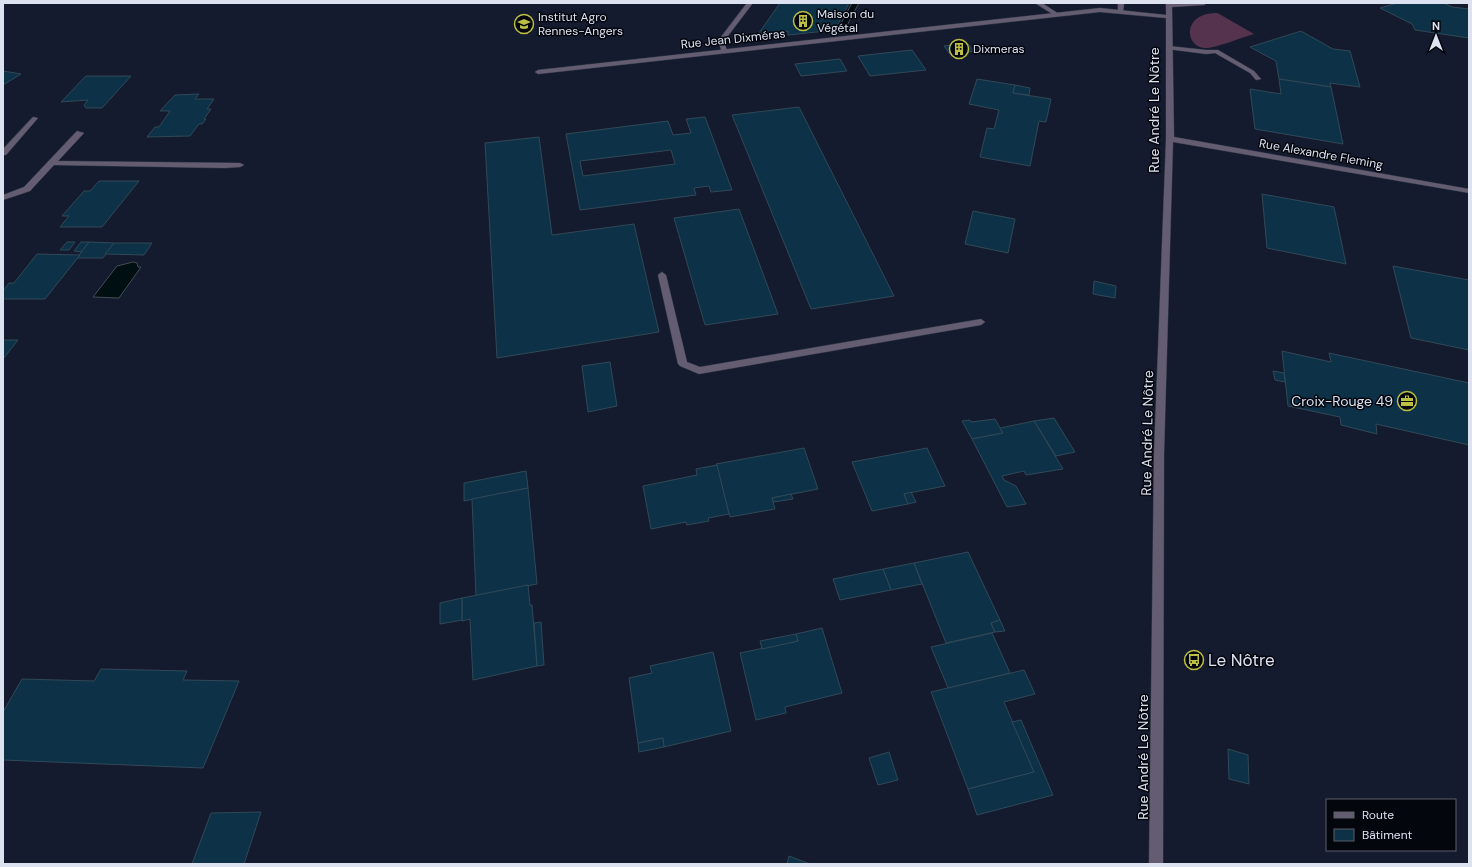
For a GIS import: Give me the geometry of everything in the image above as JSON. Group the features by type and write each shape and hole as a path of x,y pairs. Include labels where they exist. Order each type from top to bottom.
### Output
{"street":[{"path":"724,51 721,41 750,3"},
{"path":"1038,3 1056,14"},
{"path":"1121,3 1121,12"},
{"path":"1169,4 1204,3"},
{"name":"Rue André Le Nôtre","path":"1156,864 1159,454 1170,139 1168,48 1169,4"},
{"name":"Rue Jean Dixméras","path":"538,72 1100,10 1169,17"},
{"path":"1168,48 1206,52 1216,51 1252,72 1258,79"},
{"path":"3,153 35,118"},
{"path":"3,198 27,189 80,133"},
{"name":"Rue Alexandre Fleming","path":"1170,139 1469,191"},
{"path":"52,163 240,165"},
{"path":"662,276 683,364 699,371 982,322"}],"shaded area":[{"path":"852,3 859,3 845,29 838,29"},
{"path":"1217,13 1254,34 1211,48 1199,46 1194,43 1190,30 1192,24 1197,18"},
{"path":"133,262 137,263 138,267 141,267 119,298 93,297 117,266"}],"building":[{"name":"Maison du Végétal","path":"780,3 849,3 835,30 788,35 788,31 764,36 759,33"},
{"path":"1397,3 1444,3 1452,7 1469,9 1469,38 1415,30 1412,24 1380,8"},
{"path":"1301,31 1333,49 1350,51 1360,87 1330,83 1331,87 1279,79 1276,61 1250,47"},
{"name":"Dixmeras","path":"967,43 974,51 950,54 944,46"},
{"path":"912,50 926,70 870,76 858,56"},
{"path":"840,59 847,71 801,76 795,64"},
{"path":"3,71 21,74 3,85"},
{"path":"86,76 131,76 102,108 86,108 84,105 88,100 61,102"},
{"path":"977,79 1015,85 1013,93 1051,99 1046,122 1039,121 1030,166 980,157 987,128 994,129 999,110 969,104"},
{"path":"1279,79 1331,87 1343,144 1255,129 1250,89 1281,94"},
{"path":"1015,85 1030,88 1029,95 1013,93"},
{"path":"199,94 195,99 214,99 207,109 211,109 204,119 206,119 202,124 199,124 190,136 147,137 155,127 159,127 170,111 160,111 175,95"},
{"path":"799,107 894,296 811,309 732,115"},
{"path":"705,117 732,190 711,192 709,186 694,188 696,195 580,210 566,134 668,121 673,135 691,133 686,119","holes":["671,150 675,164 583,176 580,161"]},
{"path":"539,137 552,235 634,224 659,332 497,358 485,143"},
{"path":"99,181 139,181 102,227 60,227 69,216 62,216 84,191 90,191"},
{"path":"1262,194 1334,207 1346,264 1267,248"},
{"path":"739,209 778,314 705,325 674,218"},
{"path":"973,211 1015,219 1008,253 965,244"},
{"path":"67,242 75,242 69,250 60,250"},
{"path":"81,242 89,242 82,252 74,251"},
{"path":"89,242 114,243 103,258 77,258"},
{"path":"114,243 152,243 144,255 105,254"},
{"path":"37,254 80,255 45,299 3,299 3,291 9,283 14,283"},
{"path":"1393,266 1469,280 1469,350 1411,338"},
{"path":"1094,281 1116,286 1115,298 1093,294"},
{"path":"3,340 18,340 3,359"},
{"path":"1282,351 1331,362 1329,353 1469,383 1469,445 1376,424 1377,434 1341,425 1340,417 1288,406"},
{"path":"610,362 617,406 588,412 582,366"},
{"path":"1273,371 1284,373 1285,382 1275,380"},
{"path":"1054,418 1075,452 1056,456 1034,421"},
{"path":"995,419 1003,433 972,439 962,421 970,420 971,422"},
{"path":"1034,421 1063,469 1026,475 1024,471 1002,476 1004,480 1016,486 1026,504 1007,507 972,439 1003,433 1000,428"},
{"path":"804,448 818,489 772,498 775,509 730,517 716,464"},
{"path":"927,448 945,486 904,494 908,504 872,511 852,462"},
{"path":"717,465 729,514 708,518 709,521 687,525 686,522 651,529 643,486 697,475 696,469"},
{"path":"526,471 528,488 464,501 464,483"},
{"path":"528,488 537,584 476,596 472,499"},
{"path":"911,492 916,502 908,504 904,494"},
{"path":"791,494 793,499 774,502 772,498"},
{"path":"968,552 1000,620 991,623 995,632 946,643 914,563"},
{"path":"914,563 922,584 891,590 883,569"},
{"path":"883,569 891,590 840,600 833,579"},
{"path":"528,585 530,605 532,605 537,666 473,680 470,619 462,621 462,598"},
{"path":"462,598 462,620 440,624 440,603"},
{"path":"1000,620 1005,631 995,632 991,623"},
{"path":"541,622 544,665 537,666 534,623"},
{"path":"822,628 842,693 785,707 786,713 756,720 740,653 798,641 796,634"},
{"path":"992,633 1010,673 948,688 931,647"},
{"path":"796,634 798,641 762,649 760,641"},
{"path":"713,652 731,731 664,747 663,738 638,743 629,678 652,673 650,666"},
{"path":"101,669 187,671 183,680 239,681 203,768 3,760 3,712 22,679 94,681"},
{"path":"1024,670 1035,694 1004,702 1034,772 968,789 931,692"},
{"path":"1021,720 1053,795 977,815 968,789 1034,772 1012,722"},
{"path":"663,738 664,747 639,752 638,743"},
{"path":"1228,749 1248,755 1249,784 1229,779"},
{"path":"889,752 898,780 878,785 869,758"},
{"path":"261,812 244,864 192,864 211,813"},
{"path":"789,856 810,864 787,864"}],"place":[{"name":"Maison du Végétal","path":"803,21"},
{"name":"Institut Agro Rennes-Angers","path":"524,24"},
{"name":"Dixmeras","path":"959,49"},
{"name":"Croix-Rouge 49","path":"1407,401"},
{"name":"Le Nôtre","path":"1194,660"}]}
